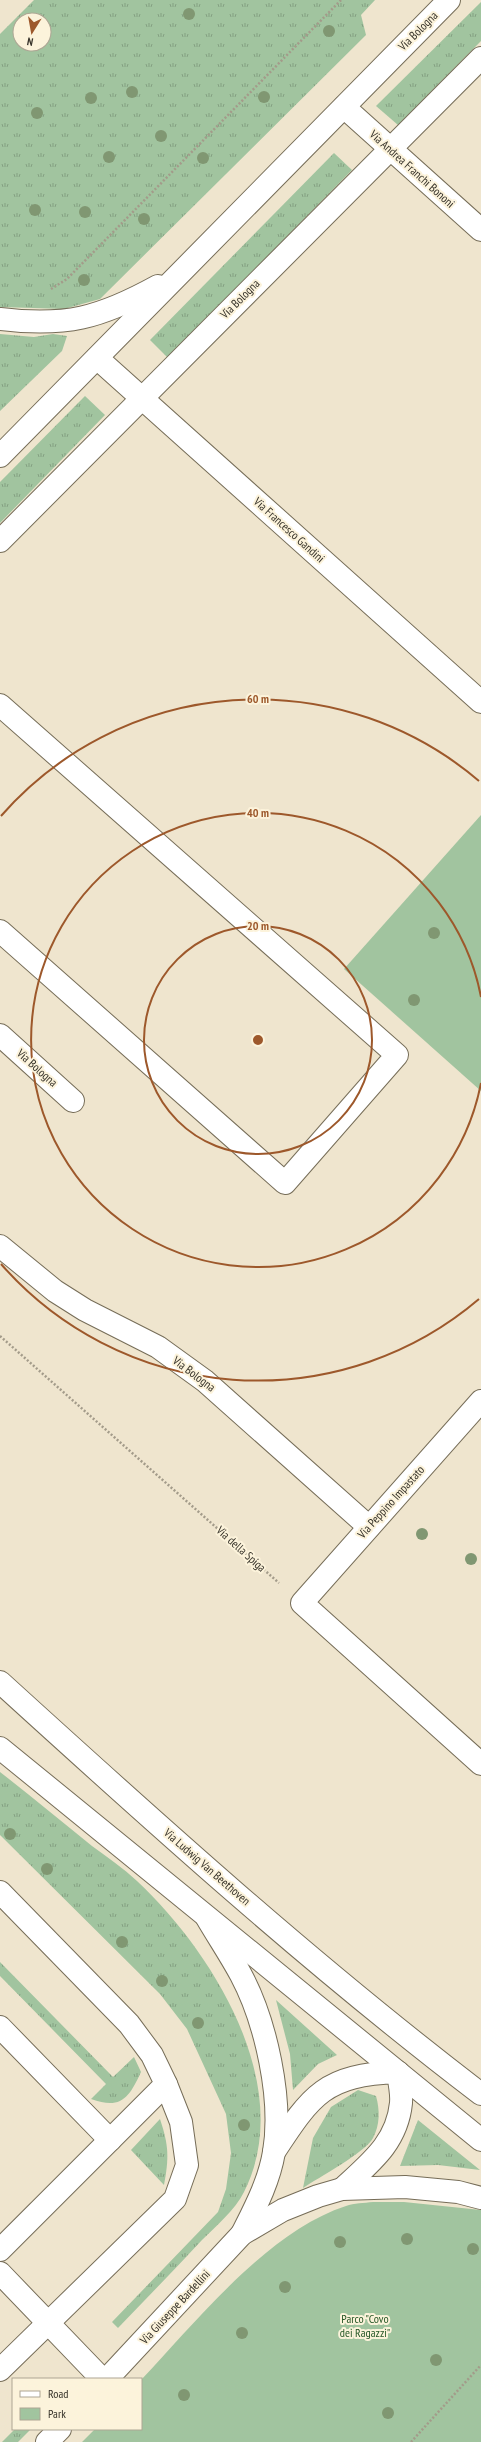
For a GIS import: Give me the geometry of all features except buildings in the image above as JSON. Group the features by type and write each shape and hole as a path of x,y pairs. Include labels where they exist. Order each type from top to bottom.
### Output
{"street":[{"name":"Via Bologna","path":"0,456 449,0"},
{"name":"Via Bologna","path":"0,541 481,58"},
{"name":"Via Andrea Franchi Bononi","path":"344,107 481,230"},
{"path":"0,319 42,322 72,321 97,316 123,305 178,275"},
{"name":"Via Francesco Gandini","path":"97,358 481,702"},
{"path":"0,705 397,1055 285,1183 0,931"},
{"name":"Via Bologna","path":"0,1036 73,1101"},
{"name":"Via Bologna","path":"0,1246 55,1291 85,1310 158,1347 205,1381 370,1527"},
{"name":"Via Peppino Impastato","path":"302,1603 481,1401"},
{"path":"302,1603 481,1764"},
{"name":"Via Ludwig Van Beethoven","path":"0,1682 203,1866 419,2047 481,2094"},
{"path":"0,1748 481,2140"},
{"path":"0,1892 128,2024 152,2055 166,2084 181,2122 187,2165 175,2199 0,2370"},
{"name":"Via Giuseppe Bardellini","path":"108,2378 242,2234 262,2193 274,2152 276,2101 271,2064 258,2016 241,1976 205,1915"},
{"path":"0,2027 110,2140"},
{"path":"398,2072 419,2047"},
{"name":"Via Giuseppe Bardellini","path":"274,2152 302,2109 323,2090 348,2077 398,2072 401,2101 396,2128 380,2152 342,2189"},
{"path":"0,2250 166,2084"},
{"name":"Via Giuseppe Bardellini","path":"242,2234 284,2210 318,2196 342,2189 405,2187 458,2192 481,2198"},
{"path":"0,2273 101,2378"},
{"path":"47,2442 59,2430"}],"path":[{"path":"47,290 67,279 341,0"},
{"name":"Via della Spiga","path":"0,1336 302,1603"},
{"path":"411,2442 481,2365"}],"green space":[{"path":"34,0 375,0 361,15 366,35 100,299 64,309 0,307 0,34 12,22 12,52 52,52 52,12 22,12"},
{"path":"481,2 481,41 398,125 376,106"},
{"path":"334,153 352,170 168,358 150,340"},
{"path":"0,334 34,337 53,334 67,336 62,351 0,411"},
{"path":"85,396 105,415 0,523 0,482"},
{"path":"481,815 481,1091 344,969"},
{"path":"0,1772 137,1881 166,1910 193,1945 218,1983 239,2024 253,2066 260,2109 258,2151 244,2192 236,2205 225,2218 118,2328 112,2322 218,2212 226,2189 231,2153 226,2114 187,2029 160,1994 0,1835"},
{"path":"0,1962 113,2077 134,2057 141,2072 128,2095 117,2102 110,2103 91,2099 106,2084 0,1976"},
{"path":"276,2000 337,2055 318,2064 293,2090 290,2054"},
{"path":"358,2090 376,2096 379,2117 373,2138 369,2144 352,2157 303,2188 313,2138 331,2107"},
{"path":"160,2119 167,2145 167,2167 164,2185 131,2150"},
{"path":"418,2120 480,2170 438,2165 400,2166"},
{"name":"Parco \"Covo dei Ragazzi\"","path":"373,2202 404,2202 481,2210 481,2442 82,2442 94,2430 142,2430 142,2379 209,2306 261,2257 289,2236 317,2218 349,2205"},
{"path":"14,2430 30,2430 18,2442 2,2442"}]}
